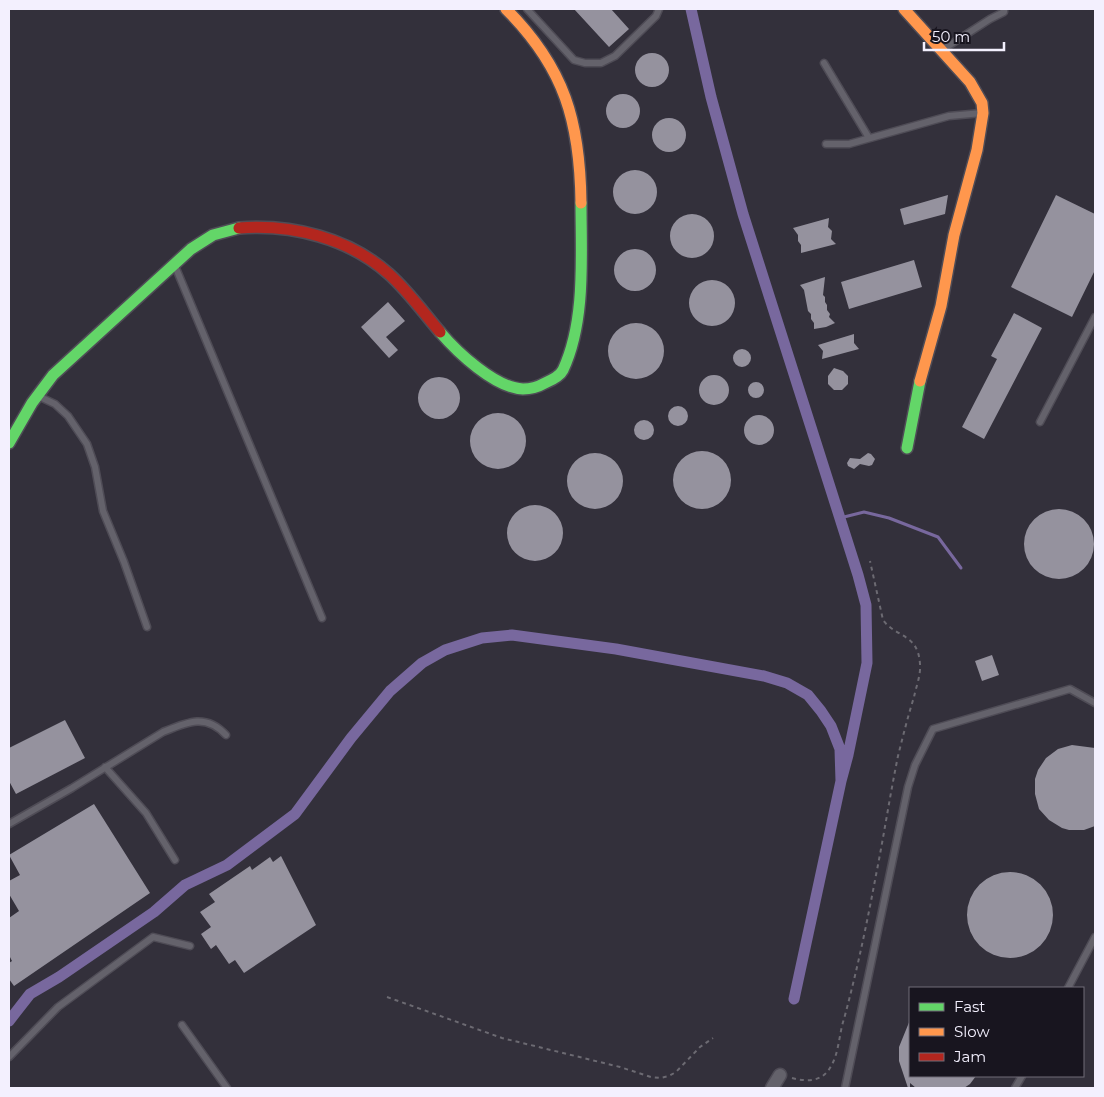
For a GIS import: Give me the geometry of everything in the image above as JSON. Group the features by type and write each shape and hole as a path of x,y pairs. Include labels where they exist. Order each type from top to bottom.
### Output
{"street":[{"path":"9,443 36,395 47,381 175,264 203,241 213,235 234,228 263,227 295,230 323,237 372,260 398,283 463,358 485,374 511,386 526,389 544,384 562,372 573,341 579,312 581,209 578,145 568,101 560,81 528,33 506,9"},
{"path":"904,9 977,93 982,103 983,113 977,150 954,235 941,306 920,380 907,448"},
{"path":"772,1088 780,1074"}],"lane":[{"path":"526,9 574,60 601,63 615,56 656,16 659,9"},
{"path":"941,51 1004,12 1004,9"},
{"path":"824,63 869,138"},
{"path":"826,144 849,144 949,116 983,113"},
{"path":"175,264 322,618"},
{"path":"1040,422 1095,317"},
{"path":"36,395 55,404 68,416 87,444 95,467 103,511 147,626"},
{"path":"845,1088 908,787 915,766 933,729 1070,689 1095,703"},
{"path":"9,824 163,732 192,722 207,722 218,726 226,735"},
{"path":"105,767 146,813 175,860"},
{"path":"9,1057 58,1007 153,937 190,946"},
{"path":"1069,987 1095,937"},
{"path":"182,1025 227,1088"}],"path":[{"path":"780,1074 803,1081 817,1079 826,1073 835,1058 854,985 898,755 920,670 918,653 915,646 899,632 887,626 883,620 870,561"},
{"path":"387,997 424,1012 502,1038 620,1067 651,1078 669,1076 676,1072 691,1055 713,1038"}],"building":[{"path":"574,9 611,9 629,29 609,47"},
{"path":"652,53 664,58 669,70 664,82 652,87 640,82 635,70 640,58"},
{"path":"623,94 635,99 640,111 635,123 623,128 611,123 606,111 611,99"},
{"path":"669,118 681,123 686,135 681,147 669,152 657,147 652,135 657,123"},
{"path":"631,170 639,170 651,176 657,192 651,208 639,214 631,214 619,208 613,196 613,188 619,176"},
{"path":"948,195 945,214 904,225 900,209"},
{"path":"1056,195 1095,214 1095,270 1072,317 1011,287"},
{"path":"692,214 704,218 710,224 714,236 710,248 704,254 692,258 680,254 674,248 670,236 674,224 680,218"},
{"path":"829,218 828,227 832,231 831,239 836,244 801,253 798,235 793,228"},
{"path":"639,249 647,252 653,258 656,270 653,282 647,288 631,291 623,288 617,282 614,266 617,258 623,252"},
{"path":"914,260 922,287 849,309 841,282"},
{"path":"825,277 823,295 830,314 829,317 835,323 814,329 804,290 800,285"},
{"path":"712,280 725,284 731,290 735,303 731,316 725,322 712,326 699,322 693,316 689,303 693,290 699,284"},
{"path":"388,302 405,321 386,337 398,350 389,358 361,327"},
{"path":"1014,313 1042,328 984,439 962,427 997,359 991,356"},
{"path":"636,323 647,325 656,331 662,340 664,351 662,362 656,371 647,377 636,379 625,377 616,371 610,362 608,351 610,340 616,331 625,325"},
{"path":"854,334 854,343 859,349 822,359 823,351 818,345"},
{"path":"738,349 746,349 751,354 749,365 738,367 733,362 733,354"},
{"path":"834,368 843,371 848,376 848,384 842,390 834,390 828,384 828,376"},
{"path":"714,375 720,376 728,384 728,396 720,404 714,405 708,404 700,396 699,390 700,384 708,376"},
{"path":"443,377 451,380 457,386 460,398 457,410 451,416 435,419 427,416 421,410 418,394 421,386 427,380"},
{"path":"756,382 762,384 764,390 762,396 756,398 750,396 748,390 750,384"},
{"path":"678,406 685,409 688,416 685,423 678,426 671,423 668,416 671,409"},
{"path":"498,413 509,415 518,421 524,430 526,441 524,452 518,461 509,467 498,469 487,467 478,461 472,452 470,441 472,430 478,421 487,415"},
{"path":"759,415 765,416 773,424 773,436 765,444 759,445 753,444 745,436 744,430 745,424 753,416"},
{"path":"640,420 648,420 654,426 654,434 648,440 640,440 634,434 634,426"},
{"path":"702,451 718,456 726,464 731,480 726,496 718,504 702,509 686,504 678,496 673,480 678,464 686,456"},
{"path":"595,453 606,455 615,461 621,470 623,481 621,492 615,501 606,507 595,509 584,507 575,501 569,492 567,481 569,470 575,461 584,455"},
{"path":"868,453 875,459 872,465 860,464 854,469 848,466 847,463 850,458 860,459"},
{"path":"535,505 546,507 555,513 561,522 563,533 561,544 555,553 546,559 535,561 524,559 515,553 509,544 507,533 509,522 515,513 524,507"},
{"path":"1059,509 1072,512 1084,519 1091,531 1094,544 1091,557 1084,569 1072,576 1059,579 1046,576 1034,569 1027,557 1024,544 1027,531 1034,519 1046,512"},
{"path":"992,655 999,675 982,681 975,661"},
{"path":"65,720 85,758 16,794 9,781 9,748"},
{"path":"1072,745 1095,748 1095,826 1084,830 1062,828 1049,820 1039,809 1035,794 1035,779 1038,770 1046,758 1058,749"},
{"path":"94,804 150,893 14,986 9,979 9,963 12,961 9,955 9,918 19,911 9,894 9,881 20,875 9,855"},
{"path":"281,856 316,925 244,973 235,960 229,964 216,945 211,949 201,934 211,927 200,912 215,902 209,894 250,866 252,870 270,857 273,862"},
{"path":"1002,872 1018,872 1027,875 1041,884 1050,898 1053,915 1050,932 1041,946 1027,955 1018,958 1002,958 986,951 974,939 967,923 967,907 974,891 986,879"},
{"path":"909,1022 909,1077 975,1077 964,1088 916,1088 910,1083 910,1088 908,1088 899,1061 899,1047"}],"waterway":[{"path":"691,9 711,97 743,214 866,605 867,663 794,999"},
{"path":"840,518 864,512 889,518 938,537 961,568"},
{"path":"9,1021 30,994 59,977 154,912 185,885 227,865 295,814 351,738 390,691 422,663 445,650 482,638 512,635 616,649 764,676 787,683 808,695 831,726 840,749 841,781"}],"traffic: fast":[{"path":"440,332 477,368 512,387 534,388 556,378 563,370 576,331 581,288 581,203"},
{"path":"9,443 32,403 53,375 191,249 213,235 239,228"},
{"path":"907,448 920,381"}],"traffic: slow":[{"path":"506,9 526,31 542,53 555,75 565,98 577,147 581,203"},
{"path":"904,9 970,82 982,103 983,113 977,150 954,235 941,306 920,381"}],"traffic: jam":[{"path":"239,228 259,227 299,231 319,236 356,251 389,274 440,332"}]}
